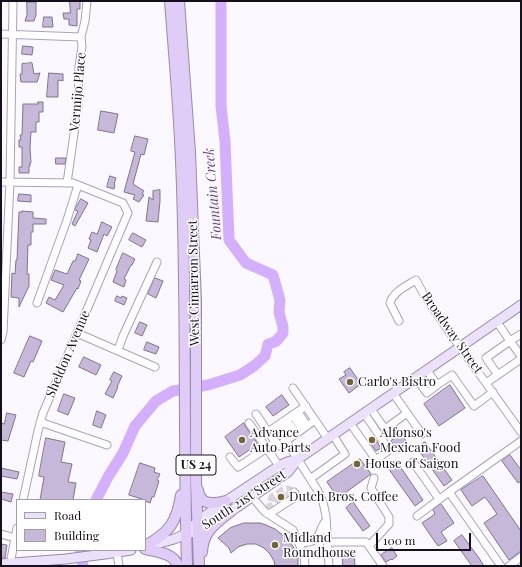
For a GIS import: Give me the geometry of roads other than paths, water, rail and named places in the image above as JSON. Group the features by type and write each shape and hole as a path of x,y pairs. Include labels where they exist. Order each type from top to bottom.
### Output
{"highway":[{"name":"West Cimarron Street","path":"170,1 181,160 184,266 187,566"},
{"name":"West Cimarron Street","path":"179,1 193,214 196,301 196,482 200,566"},
{"path":"146,546 166,532 176,517 185,466"},
{"path":"196,482 198,494 203,501 210,503 226,501"},
{"path":"200,566 202,548 206,535 214,525 230,512"},
{"path":"146,547 172,557 178,566"}],"main road":[{"name":"South 21st Street","path":"197,527 207,526 252,497 288,472 298,459 521,305"},
{"name":"South 21st Street","path":"146,547 186,534 197,527 226,501 279,466 298,459"},
{"path":"11,564 48,563 106,552 124,551"}],"street":[{"path":"1,340 3,332 3,301 10,182 13,1"},
{"name":"Vermijo Place","path":"67,183 78,106 79,66 87,1"},
{"path":"1,34 82,38"},
{"path":"1,182 67,183 78,185 37,303"},
{"name":"Sheldon Avenue","path":"23,499 43,413 128,213 123,203 78,185"},
{"path":"118,350 157,262"},
{"name":"Broadway Street","path":"400,321 390,303 391,299 402,288 416,280 424,295 521,432"},
{"path":"486,383 521,358 497,322"},
{"path":"77,333 156,367"},
{"path":"498,375 486,358 521,334"},
{"path":"427,370 437,385"},
{"path":"416,378 427,393 452,375 474,406 493,392"},
{"path":"293,388 315,420 345,454 310,479"},
{"path":"393,393 422,434"},
{"path":"268,432 306,406"},
{"path":"368,411 385,429 407,413"},
{"path":"350,423 376,460 389,450 368,411"},
{"path":"256,414 278,446 315,420"},
{"path":"287,419 305,427"},
{"path":"287,419 298,459 318,491 323,502 326,520 329,566"},
{"path":"287,419 291,437"},
{"path":"40,422 107,444"},
{"path":"249,423 279,466"},
{"path":"417,516 521,440"},
{"path":"230,457 238,467 276,442"},
{"path":"413,462 439,499"},
{"path":"327,542 368,544 389,524 389,517 371,488 374,478"},
{"path":"268,511 297,496 294,492"},
{"path":"449,492 501,566"},
{"path":"252,497 293,530 304,555 305,566"},
{"path":"299,543 312,542 319,536 323,523 326,520"},
{"path":"11,564 16,533"},
{"path":"1,534 15,538"},
{"path":"368,544 383,566"},
{"path":"117,552 119,566"},
{"path":"508,566 521,557"}],"waterway":[{"name":"Fountain Creek","path":"97,499 123,453 135,426 156,401 173,391 208,385 240,375 254,366 265,356 268,344 275,342 283,333 279,312 280,300 273,275 246,263 229,240 225,141 221,106 221,1"},
{"name":"Fountain Creek","path":"80,551 83,566"}],"tunnel":[{"path":"288,489 294,492 269,507 272,497 283,490 288,489"}],"place":[{"name":"Carlo's Bistro","path":"350,382"},
{"name":"Advance Auto Parts","path":"242,440"},
{"name":"Alfonso's Mexican Food","path":"372,440"},
{"name":"House of Saigon","path":"357,464"},
{"name":"Dutch Bros. Coffee","path":"281,497"},
{"name":"Midland Roundhouse","path":"275,545"}]}
